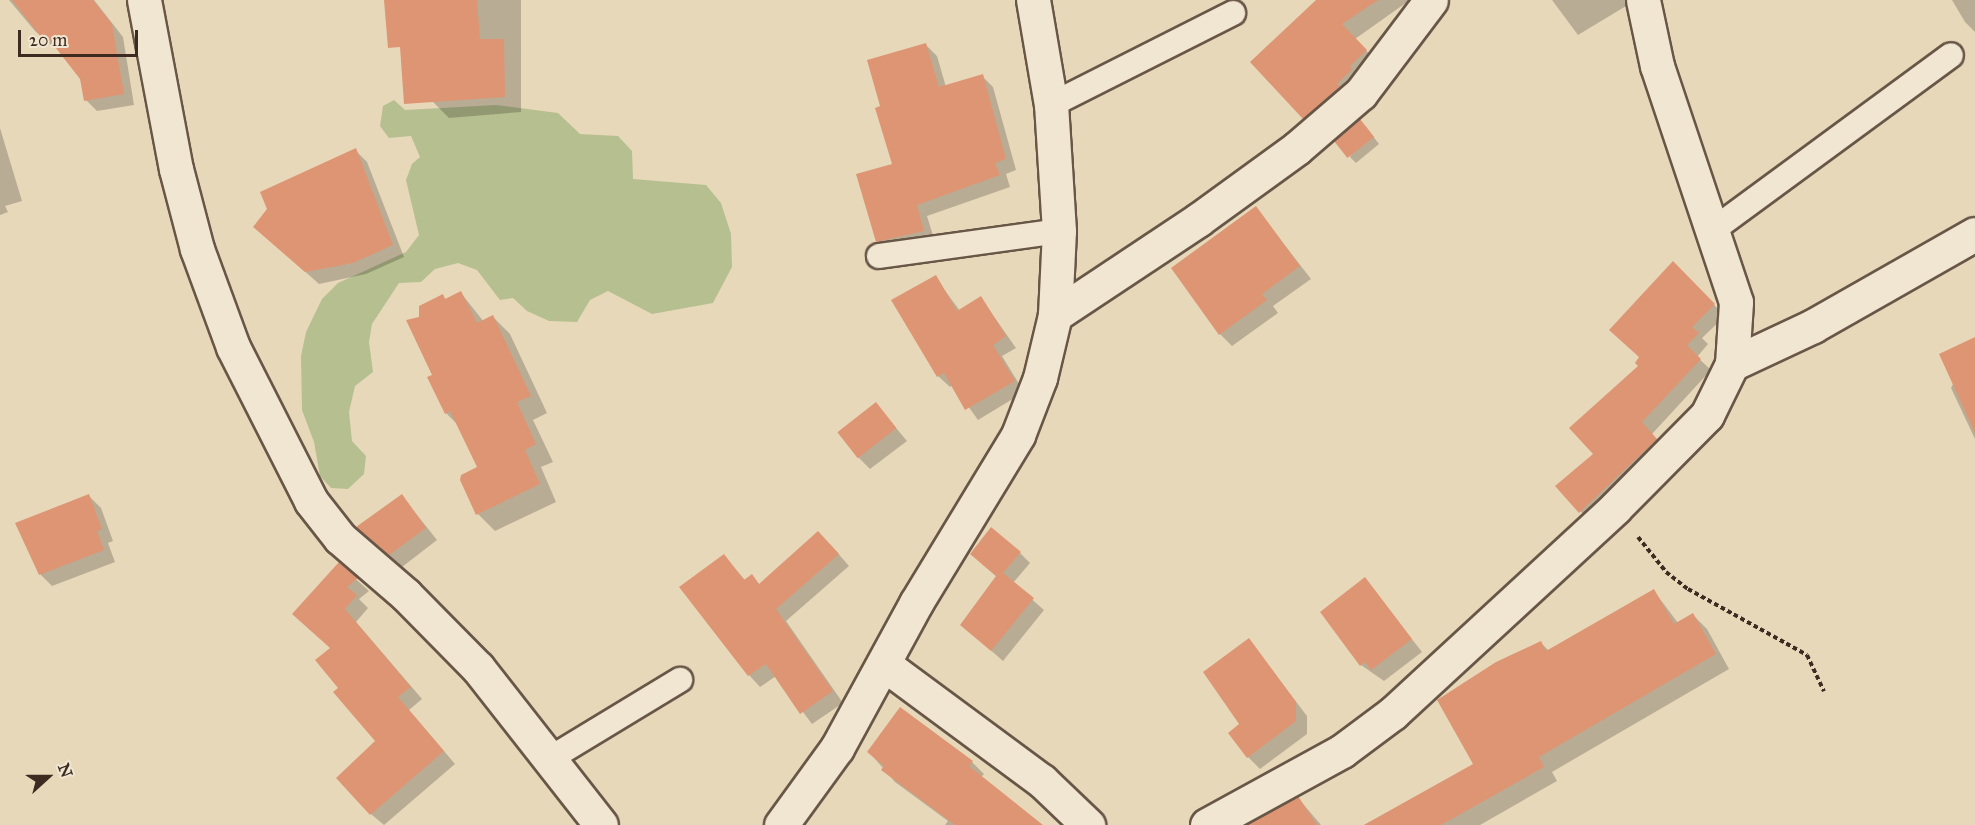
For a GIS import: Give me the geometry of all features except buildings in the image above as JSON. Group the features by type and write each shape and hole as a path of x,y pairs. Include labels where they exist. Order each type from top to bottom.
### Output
{"street":[{"path":"144,0 176,169 197,249 233,347 311,501 340,538 406,595 478,668 551,758 601,825"},
{"path":"781,825 837,748 885,665 916,603 1018,435 1040,378 1055,315 1059,231 1051,105 1033,0"},
{"path":"1055,315 1198,220 1297,148 1361,93 1431,0"},
{"path":"1207,825 1342,751 1393,713 1615,508 1707,415 1732,364 1736,302 1657,66 1643,0"},
{"path":"1732,364 1813,326 1975,234"},
{"path":"885,665 1042,781 1088,825"}],"lane":[{"path":"1051,105 1233,13"},
{"path":"1713,230 1951,55"},
{"path":"879,256 1059,231"},
{"path":"551,758 680,680"}],"path":[{"path":"1615,508 1674,578 1807,655 1824,691"}],"green space":[{"path":"394,100 405,110 496,105 558,113 580,134 618,136 632,151 633,179 706,185 721,203 731,234 732,267 713,303 652,314 608,291 590,300 577,322 549,321 527,311 513,298 500,300 477,270 458,263 435,269 421,282 399,283 372,324 369,342 373,372 355,386 349,412 352,441 366,456 364,474 348,489 331,488 320,476 314,442 302,410 301,356 306,332 322,299 338,283 406,252 419,235 406,180 412,164 420,157 411,136 389,138 380,126 383,106"}]}
